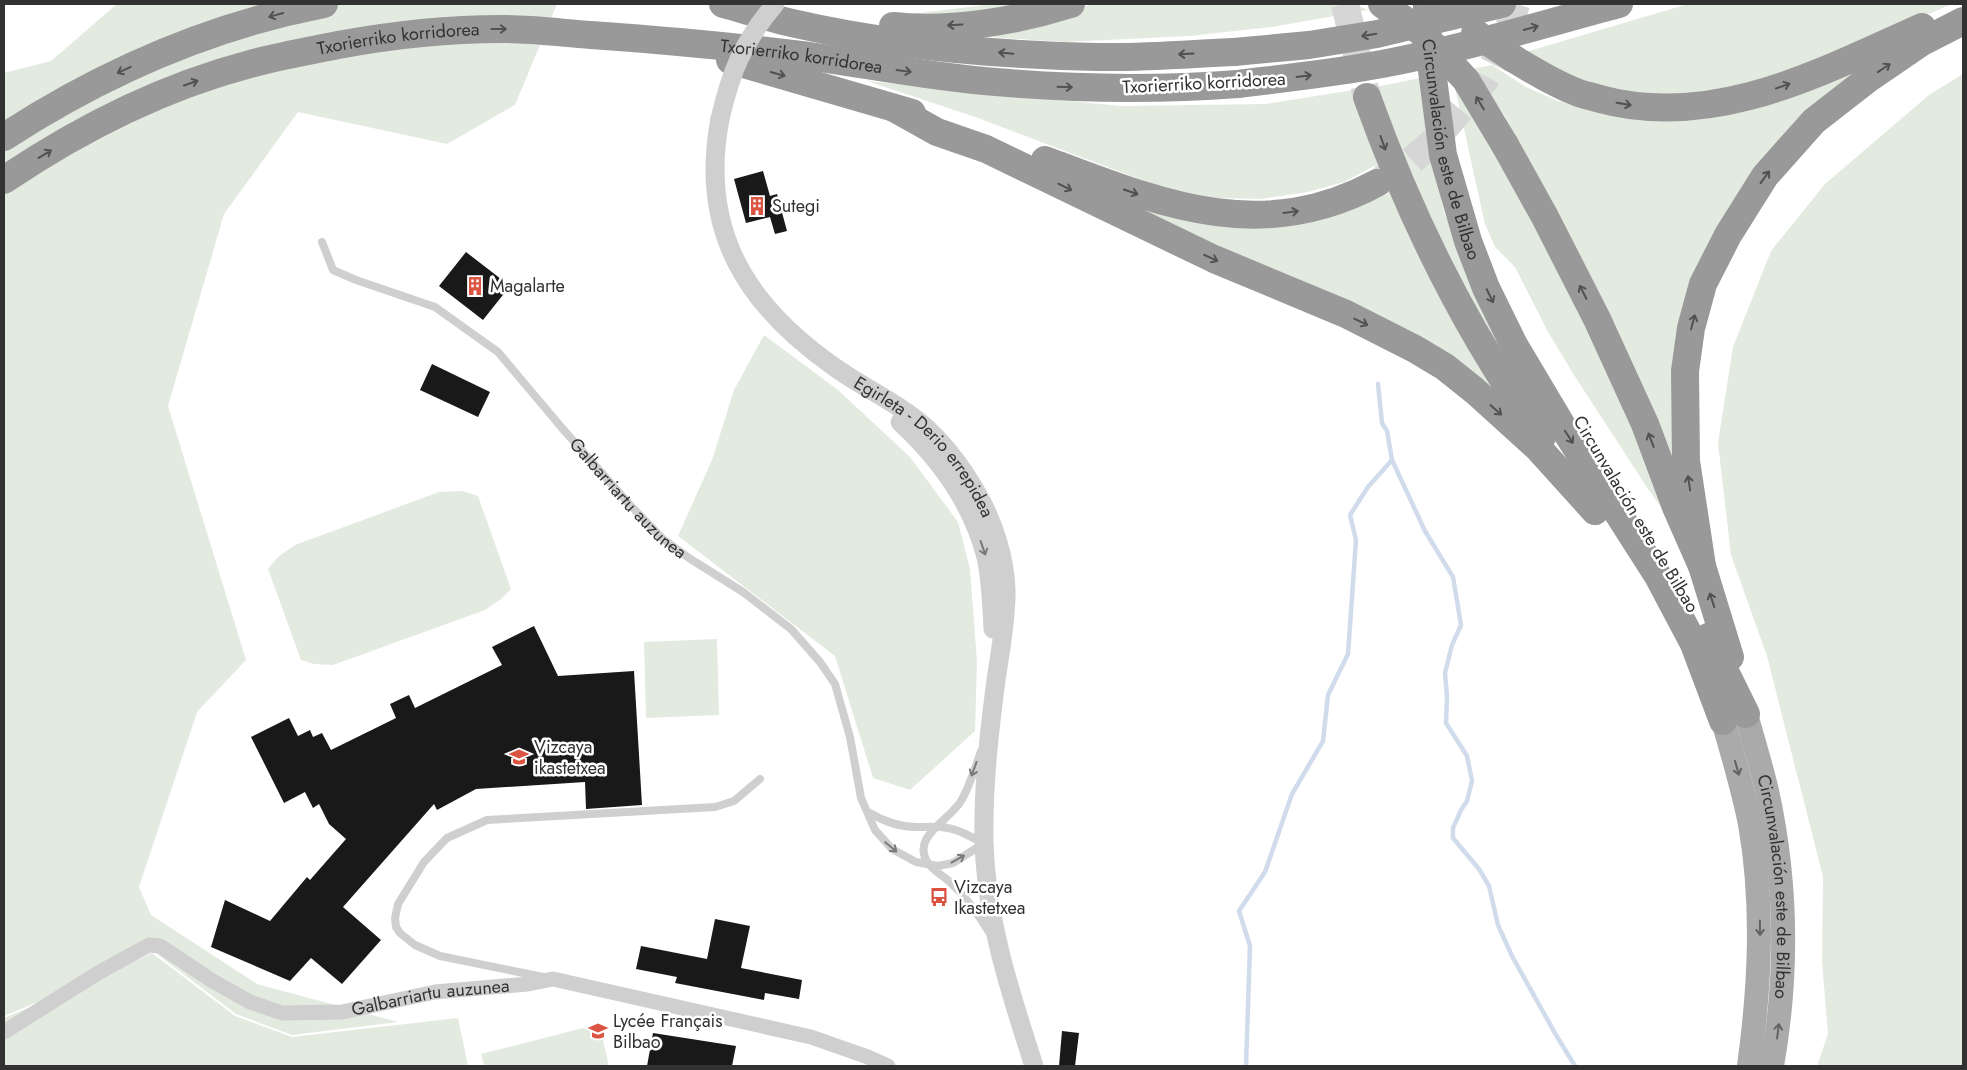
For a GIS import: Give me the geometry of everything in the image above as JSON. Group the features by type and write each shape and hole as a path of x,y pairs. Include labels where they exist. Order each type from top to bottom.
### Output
{"highway":[{"path":"4,137 99,82 190,42 243,23 324,4"},
{"path":"724,4 836,20 903,27 996,22 1071,4"},
{"name":"Txorierriko korridorea","path":"724,4 792,23 867,37 946,48 1018,54 1098,57 1234,52 1309,45 1376,34 1502,4"},
{"path":"1382,4 1420,31 1466,80 1545,217 1597,319 1645,424 1702,566 1729,653 1734,718"},
{"name":"Circunvalación este de Bilbao","path":"1428,4 1426,32 1444,155 1468,241 1486,288 1523,361 1658,576 1734,718"},
{"name":"Circunvalación este de Bilbao","path":"1442,4 1440,31 1457,137 1477,216 1497,268 1517,312 1549,370 1661,549 1697,614 1734,718"},
{"path":"1446,4 1474,32 1539,74 1576,92 1619,104 1654,108 1696,107 1729,102 1805,79 1938,19 1963,10"},
{"name":"Txorierriko korridorea","path":"4,180 56,148 140,104 180,87 248,64 379,38 476,29 506,29 664,40 803,55 930,75 994,82 1064,87 1127,88 1238,84 1314,75 1382,64 1476,43 1619,4"},
{"path":"1702,566 1686,462 1685,371 1691,328 1704,284 1728,235 1765,176 1814,121 1868,79 1922,42 1963,21"},
{"path":"664,40 953,125 1150,199 1210,212 1242,216 1268,215 1310,209 1355,195 1378,183"},
{"path":"1367,97 1387,154 1417,221 1487,354 1526,415 1595,511 1734,718"},
{"path":"894,108 938,132 986,149 1214,259 1346,314 1415,349 1445,367 1482,397 1539,449 1595,511"}],"main road":[{"name":"Circunvalación este de Bilbao","path":"1734,718 1738,772 1750,825 1759,901 1758,981 1749,1066"},
{"name":"Circunvalación este de Bilbao","path":"1734,718 1761,766 1773,820 1783,900 1782,995 1772,1066"}],"street":[{"name":"Egirleta - Derio errepidea","path":"776,4 759,24 734,68 720,119 715,156 717,200 724,232 734,259 746,281 771,315 811,350 855,381 917,438 935,457 961,495 973,520 986,556 991,590 996,682 985,784 984,843"},
{"path":"984,843 991,915 998,946 1034,1066"},
{"name":"Galbarriartu auzunea","path":"4,1032 98,973 149,946 160,946 211,980 250,1002 282,1013 342,1012 435,992 553,980 811,1036 868,1056 888,1066"}],"lane":[{"name":"Galbarriartu auzunea","path":"322,242 333,270 356,280 435,307 498,352 562,428 630,505 663,539 743,592 790,629 820,662 835,684 850,736 860,792 875,830 892,849 916,862 929,865"},
{"path":"991,724 965,795 959,805 936,827 924,843 924,857 929,865 950,882 973,907 998,946"},
{"path":"553,980 440,956 415,945 400,934 396,927 395,918 398,904 424,862 447,838 487,820 715,807 734,801 760,779"},
{"path":"868,812 896,825 958,830 984,843"},
{"path":"929,865 938,866 953,863 984,843"}],"shaded area":[{"path":"117,4 557,4 515,105 447,144 298,112 224,214 168,406 246,660 197,712 139,887 151,915 257,984 398,1022 292,1035 236,1014 153,951 98,977 4,1016 4,73 51,61"},
{"path":"994,4 1021,4 964,14 903,15"},
{"path":"1094,4 1354,4 1368,10 1272,27 1189,36 1065,42 972,36 1036,21"},
{"path":"1688,4 1952,4 1787,75 1705,98 1606,93 1519,54"},
{"path":"1492,65 1526,87 1558,101 1643,120 1714,118 1769,104 1866,65 1722,226 1673,467 1541,186 1505,116 1471,69"},
{"path":"1963,74 1963,1066 1817,1066 1828,1034 1822,961 1823,877 1767,656 1731,555 1718,443 1733,347 1771,251 1825,184 1929,95"},
{"path":"1420,78 1430,150 1444,212 1481,302 1579,475 1445,264 1371,88"},
{"path":"867,81 1121,106 1266,104 1354,90 1369,132 1504,402 1102,192 1352,208 1388,194 1374,166 1344,182 1308,192 1260,199 1217,198 1163,188 978,118"},
{"path":"1455,88 1483,129 1565,273 1676,528 1648,489 1574,375 1548,332 1515,267 1495,247 1485,224"},
{"path":"764,335 838,390 910,457 958,522 970,569 977,662 975,731 910,790 873,778 835,656 678,536 712,460 734,390"},
{"path":"463,491 478,496 511,589 485,610 333,665 314,664 301,660 268,569 278,557 295,545 439,492"},
{"path":"717,639 719,715 646,718 644,642"},
{"path":"152,953 235,1016 292,1037 458,1018 468,1066 4,1066 4,1018 99,979"},
{"path":"599,1024 609,1066 484,1066 481,1054"}],"building":[{"name":"Sutegi","path":"763,171 770,196 777,194 787,231 775,234 770,217 746,223 734,179"},
{"name":"Magalarte","path":"466,252 510,286 483,320 439,286"},
{"path":"432,364 490,392 478,417 420,390"},
{"path":"534,626 558,676 634,671 642,805 586,809 585,782 476,789 437,810 434,804 343,907 381,940 342,984 311,958 290,981 211,947 225,900 270,921 307,877 310,880 346,839 329,824 319,804 313,808 305,792 284,803 251,737 289,718 298,736 310,730 313,737 322,733 331,750 396,718 390,704 409,695 415,708 502,665 492,647"},
{"path":"715,919 750,926 741,968 802,980 799,999 765,993 764,1000 675,983 677,977 636,969 641,946 707,959"},
{"path":"1062,1031 1079,1033 1075,1066 1059,1066"},
{"path":"653,1033 736,1046 732,1066 647,1066"}],"waterway":[{"path":"1378,384 1382,423 1387,431 1392,460 1425,531 1453,577 1461,625 1452,645 1445,673 1447,697 1446,723 1467,756 1472,781 1467,801 1453,828 1453,838 1479,869 1489,886 1498,925 1512,956 1575,1066"},
{"path":"1246,1066 1250,946 1239,911 1265,872 1292,794 1323,741 1328,695 1348,654 1356,540 1350,515 1368,487 1392,460"}],"tunnel":[{"path":"1345,4 1367,97"},
{"path":"1377,183 1409,163 1434,141 1485,80 1505,41 1516,4"}],"place":[{"name":"Sutegi","path":"757,206"},
{"name":"Magalarte","path":"475,286"},
{"name":"Vizcaya ikastetxea","path":"519,757"},
{"name":"Vizcaya Ikastetxea","path":"939,897"},
{"name":"Lycée Français Bilbao","path":"598,1031"}]}
